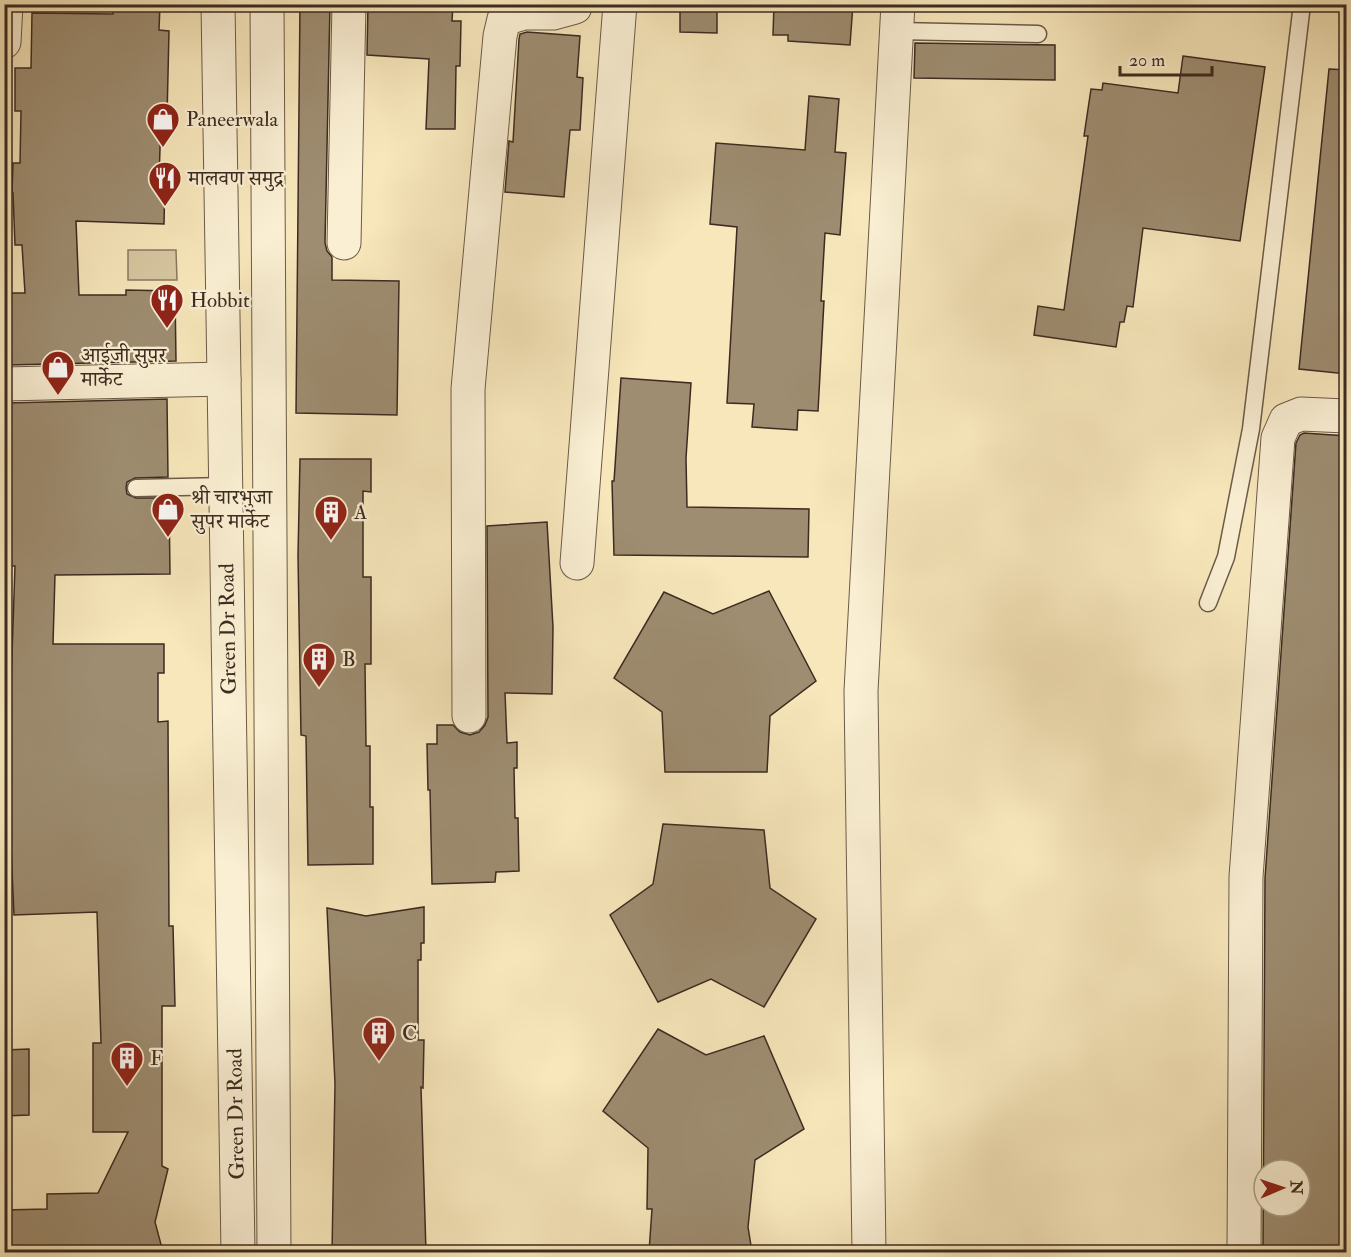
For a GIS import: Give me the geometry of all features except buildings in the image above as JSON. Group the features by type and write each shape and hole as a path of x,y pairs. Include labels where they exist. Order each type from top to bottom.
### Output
{"street":[{"path":"4,42 6,4"},
{"name":"Green Dr Road","path":"218,4 238,1252"},
{"name":"Green Dr Road","path":"267,4 274,1252"},
{"path":"345,243 349,4"},
{"path":"470,716 468,389 500,36 504,19 524,13 553,13 575,7 576,4"},
{"path":"577,563 620,4"},
{"path":"869,1252 861,691 898,18"},
{"path":"221,220 268,218"},
{"path":"4,384 224,387"},
{"path":"1244,1252 1246,877 1278,438 1286,420 1301,414 1347,416"},
{"path":"233,992 272,993"}],"lane":[{"path":"1208,603 1226,557 1251,429 1302,4"},
{"path":"898,18 1038,34"},
{"path":"87,398 224,387"},
{"path":"136,488 225,486"}],"shaded area":[{"path":"128,250 176,250 177,280 128,280"}],"place":[{"name":"Paneerwala","path":"163,148"},
{"name":"मालवण समुद्र","path":"165,207"},
{"name":"Hobbit","path":"167,329"},
{"name":"आईजी सुपर मार्केट","path":"58,396"},
{"name":"श्री चारभुजा सुपर मार्केट","path":"168,538"},
{"name":"A","path":"331,541"},
{"name":"B","path":"319,688"},
{"name":"C","path":"379,1062"},
{"name":"F","path":"127,1087"}]}
